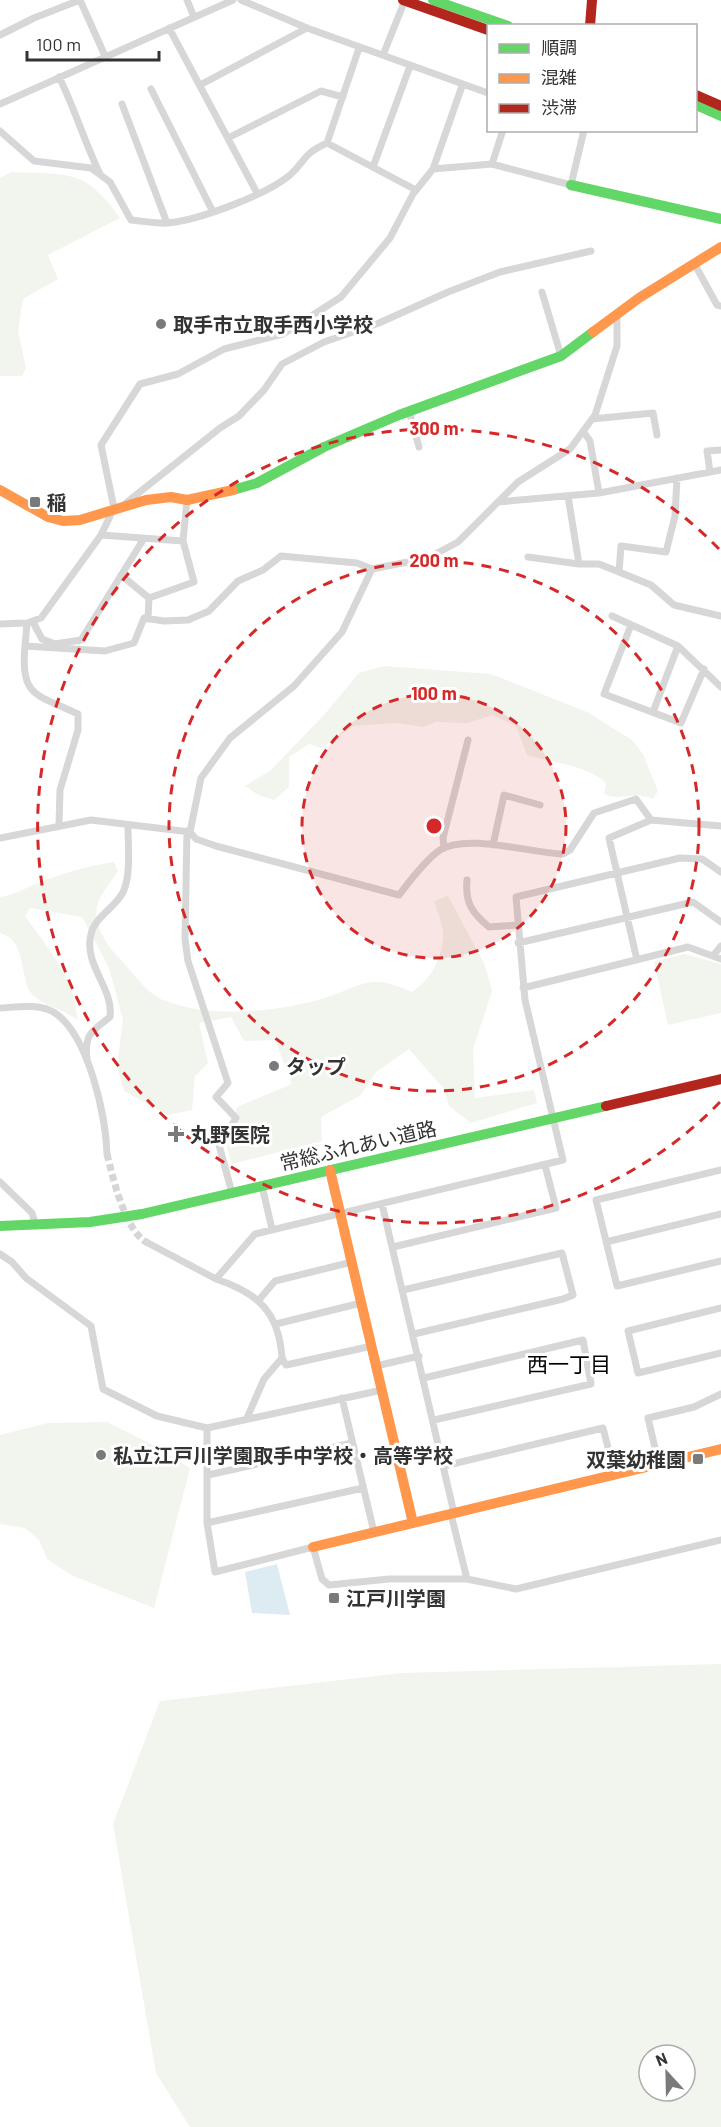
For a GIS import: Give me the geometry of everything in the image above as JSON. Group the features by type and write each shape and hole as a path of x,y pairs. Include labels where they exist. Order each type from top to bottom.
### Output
{"main road":[{"path":"404,0 487,29"},
{"path":"433,0 502,24"},
{"path":"590,24 592,0"},
{"path":"697,95 721,106"},
{"path":"697,105 721,116"},
{"path":"572,185 721,219"},
{"path":"0,490 48,518 63,521 80,520 119,507 171,497 187,500 215,496 256,483 324,447 409,411 561,356 617,315 721,247"},
{"name":"常総ふれあい道路","path":"0,1226 36,1226 142,1214 721,1079"},
{"path":"330,1170 413,1523"},
{"path":"313,1547 721,1449"}],"street":[{"path":"0,35 34,18 80,0 105,57"},
{"path":"187,0 194,17"},
{"path":"0,104 233,0"},
{"path":"241,0 359,48 462,86 487,92"},
{"path":"383,56 404,0"},
{"path":"169,28 257,193"},
{"path":"200,85 307,28"},
{"path":"0,131 34,161 91,168 110,182 131,220 167,223 213,212 257,193 290,175 308,151 327,143 359,48"},
{"path":"373,167 410,66"},
{"path":"59,77 76,110 82,136 100,175"},
{"path":"119,507 101,445 140,384 178,374 224,349 283,334 341,297 390,238 416,190 433,170 462,86"},
{"path":"151,89 213,212"},
{"path":"228,138 321,91 343,97"},
{"path":"122,104 160,198 167,223"},
{"path":"492,164 502,132"},
{"path":"433,170 492,164 572,185 584,132"},
{"path":"327,143 416,190"},
{"path":"0,624 30,623 49,610 119,507 220,428 239,416 264,390 282,364 324,342 379,323 479,280 555,258 591,251"},
{"path":"694,263 717,305 721,306"},
{"path":"543,292 561,356"},
{"path":"25,646 105,651 134,643 144,618 188,620 209,611 238,581 263,570 281,556 357,563 372,568 428,558 459,542 519,482 570,449 592,419 617,346 617,315"},
{"path":"409,411 419,447"},
{"path":"592,419 653,413 657,435"},
{"path":"583,431 590,441 599,493"},
{"path":"710,472 707,451 721,450"},
{"path":"498,502 599,493 721,470"},
{"path":"619,572 621,546 666,552 675,516 677,478"},
{"path":"568,496 579,564"},
{"path":"149,598 194,582 183,540 187,500"},
{"path":"102,535 143,540 183,540"},
{"path":"30,623 42,639 55,644 81,640 143,540"},
{"path":"528,556 579,564 599,564 651,585 674,605 700,613 721,616"},
{"path":"232,1193 219,1145 236,1118 216,1097 228,1083 188,961 185,939 188,832 201,778 230,738 294,686 342,632 372,568"},
{"path":"121,575 149,598"},
{"path":"148,619 149,598"},
{"path":"612,616 678,646 721,687"},
{"path":"30,623 22,673 30,690 78,714 78,730 60,790 59,824"},
{"path":"631,625 604,694 681,723 704,669"},
{"path":"653,712 678,646"},
{"path":"444,848 443,838 468,740"},
{"path":"493,845 504,795 540,805"},
{"path":"0,838 91,819 128,826 188,832 196,839 227,849 399,895 438,851 444,848 481,842 563,854 570,850 594,813 636,799 651,820"},
{"path":"637,960 609,838 651,820 721,826"},
{"path":"107,1154 106,1125 87,1059 85,1043 92,1031 110,1017 112,1006 89,952 91,933 124,892 128,859 128,826"},
{"path":"216,1279 255,1234 563,1160 523,988 516,897 680,858 702,860 721,872"},
{"path":"467,880 466,895 471,912 489,927 517,925"},
{"path":"518,943 693,902 721,922"},
{"path":"523,988 688,947 717,958 721,946"},
{"path":"0,1008 44,1008 56,1014 87,1059"},
{"path":"393,1248 556,1208 545,1165"},
{"path":"721,1170 596,1200 617,1286 721,1261"},
{"path":"0,1182 32,1213 36,1226"},
{"path":"262,1186 272,1230"},
{"path":"382,1204 434,1420 467,1579"},
{"path":"606,1242 721,1214"},
{"path":"148,1243 216,1279 242,1288 258,1301 276,1324 281,1337 282,1358 286,1365 372,1346"},
{"path":"403,1290 562,1253 573,1295 414,1334"},
{"path":"0,1254 12,1262 26,1278 91,1326 103,1389 157,1416 207,1428 382,1390"},
{"path":"258,1301 275,1281 352,1262"},
{"path":"276,1324 362,1303"},
{"path":"721,1308 628,1331 638,1373 721,1353"},
{"path":"424,1377 583,1340 591,1384 434,1420"},
{"path":"376,1366 419,1356"},
{"path":"247,1418 264,1379 282,1358"},
{"path":"659,1465 648,1418 694,1407 721,1394"},
{"path":"342,1398 374,1532"},
{"path":"207,1428 207,1523 215,1572 313,1547 322,1579 329,1585 389,1579 467,1579 516,1589 721,1540"},
{"path":"444,1466 603,1428 615,1475"},
{"path":"208,1475 352,1443"},
{"path":"207,1523 363,1488"}],"shaded area":[{"path":"11,172 61,174 73,177 96,190 120,218 48,255 58,279 23,299 18,331 26,368 22,376 0,376 0,178"},
{"path":"384,666 491,674 587,712 632,740 643,754 658,791 653,799 604,794 606,783 590,772 527,755 516,726 492,715 468,723 436,722 423,727 396,723 354,726 321,748 309,744 289,757 289,787 274,800 258,795 245,786 271,770 324,715 359,673"},
{"path":"114,862 118,871 98,902 96,914 99,928 106,942 151,993 163,1000 201,1010 244,1011 287,1007 376,982 398,986 412,992 429,976 440,955 443,930 434,901 448,896 485,965 492,991 473,1049 475,1098 534,1090 537,1103 471,1123 449,1106 444,1089 409,1049 375,1073 361,1095 321,1117 322,1141 232,1164 227,1148 237,1107 292,1084 275,1040 244,1041 231,1017 199,1023 208,1063 195,1076 192,1110 168,1115 124,1091 117,1066 123,1020 109,968 82,917 30,908 25,916 51,952 66,978 76,1006 77,1020 33,995 26,982 18,949 8,936 0,933 0,897 61,875"},
{"path":"684,954 721,964 721,1013 668,1025 654,962"},
{"name":"私立江戸川学園取手中学校・高等学校","path":"107,1422 155,1446 190,1468 154,1608 71,1575 47,1559 39,1540 25,1528 0,1524 0,1435 48,1423"},
{"path":"277,1564 290,1615 252,1613 245,1572"},
{"path":"721,1664 721,2127 190,2127 156,2073 113,1824 160,1701 402,1673"}],"tunnel":[{"path":"107,1154 121,1203 133,1228 148,1243"}],"traffic: fast":[{"path":"433,0 502,24"},
{"path":"697,105 721,116"},
{"path":"571,185 721,219"},
{"path":"233,490 257,483 324,447 399,415 561,356 593,332"},
{"path":"0,1226 90,1222 142,1214 606,1106"}],"traffic: slow":[{"path":"593,332 639,298 721,247"},
{"path":"0,490 48,517 63,521 80,520 146,500 171,497 187,500 233,490"},
{"path":"330,1170 413,1523"},
{"path":"313,1547 721,1449"}],"traffic: jam":[{"path":"403,0 487,30"},
{"path":"590,24 592,0"},
{"path":"697,95 721,106"},
{"path":"606,1106 721,1079"}],"place":[{"name":"取手市立取手西小学校","path":"161,324"},
{"name":"稲","path":"35,502"},
{"name":"タップ","path":"274,1066"},
{"name":"丸野医院","path":"176,1134"},
{"name":"私立江戸川学園取手中学校・高等学校","path":"101,1455"},
{"name":"双葉幼稚園","path":"698,1459"},
{"name":"江戸川学園","path":"334,1598"}],"district":[{"name":"西一丁目","path":"569,1363"}]}
